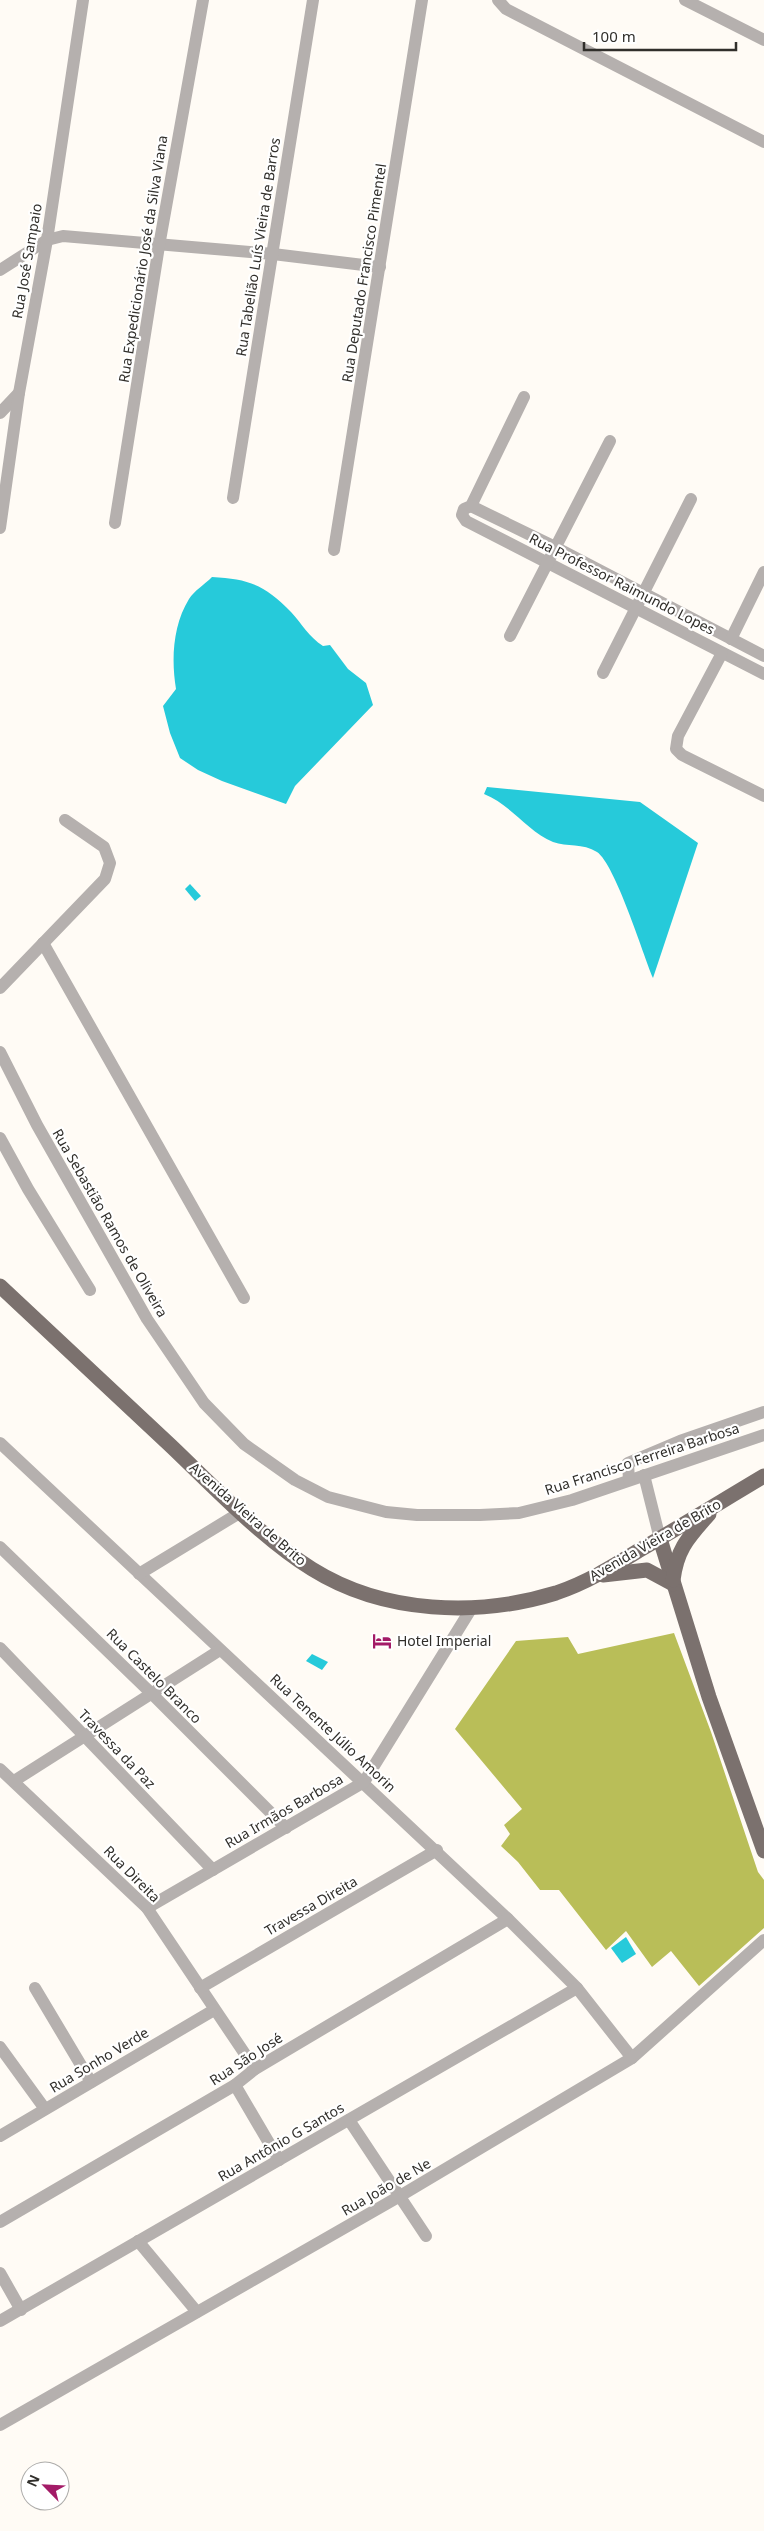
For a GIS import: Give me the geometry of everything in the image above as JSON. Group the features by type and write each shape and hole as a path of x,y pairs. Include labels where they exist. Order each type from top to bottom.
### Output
{"main road":[{"name":"Avenida Vieira de Brito","path":"0,1286 241,1512 298,1560 348,1587 379,1598 412,1605 471,1609 518,1603 557,1592 596,1576 764,1476"},
{"path":"673,1584 678,1554 684,1543 721,1501"},
{"path":"660,1538 709,1698 764,1850"},
{"path":"596,1576 647,1570 673,1584"}],"street":[{"name":"Rua José Sampaio","path":"0,528 19,393 47,240 83,0"},
{"name":"Rua Expedicionário José da Silva Viana","path":"115,523 159,246 202,0"},
{"name":"Rua Tabelião Luís Vieira de Barros","path":"233,498 313,0"},
{"name":"Rua Deputado Francisco Pimentel","path":"334,550 422,0"},
{"path":"685,0 764,40"},
{"path":"499,3 764,142"},
{"path":"0,269 47,240 76,237 159,246 273,254 380,267"},
{"path":"0,413 19,393"},
{"path":"471,506 524,397"},
{"path":"510,636 610,442"},
{"path":"603,673 692,499"},
{"name":"Rua Professor Raimundo Lopes","path":"764,656 555,547 471,506 464,509 462,515 466,521 764,674"},
{"path":"731,639 764,572"},
{"path":"722,653 678,736 676,749 682,755 764,796"},
{"path":"0,988 105,879 110,863 104,847 65,820"},
{"path":"43,943 244,1298"},
{"name":"Rua Sebastião Ramos de Oliveira","path":"0,1052 37,1125 143,1311 177,1367 204,1403"},
{"path":"0,1138 28,1189 90,1290"},
{"name":"Rua Francisco Ferreira Barbosa","path":"204,1403 244,1444 295,1480 328,1497 386,1512 417,1515 471,1516 519,1512 572,1500 764,1435"},
{"path":"629,1480 628,1463 680,1441 764,1412"},
{"name":"Rua Tenente Júlio Amorin","path":"0,1442 138,1574 437,1850 508,1919 577,1988 632,2058"},
{"path":"644,1475 660,1538"},
{"path":"138,1574 241,1512"},
{"name":"Rua Castelo Branco","path":"0,1547 152,1694 286,1828"},
{"name":"Rua Irmãos Barbosa","path":"147,1908 364,1782 471,1609"},
{"name":"Travessa da Paz","path":"0,1648 213,1870"},
{"path":"5,1776 84,1736 220,1650"},
{"name":"Rua Direita","path":"5,1776 147,1908 255,2069"},
{"name":"Travessa Direita","path":"200,1988 437,1850"},
{"name":"Rua São José","path":"0,2222 235,2085 255,2069 508,1919"},
{"name":"Rua João de Ne","path":"0,2425 400,2196 632,2058 764,1940"},
{"path":"35,1988 92,2082"},
{"name":"Rua Antônio G Santos","path":"0,2321 577,1988"},
{"name":"Rua Sonho Verde","path":"0,2136 214,2010"},
{"path":"0,2048 45,2109"},
{"path":"235,2085 279,2160"},
{"path":"349,2120 426,2236"},
{"path":"138,2241 197,2312"},
{"path":"0,2273 20,2310"}],"green space":[{"path":"674,1633 711,1732 758,1872 764,1880 764,1928 699,1986 671,1951 652,1967 626,1931 606,1950 559,1890 540,1890 518,1862 501,1846 510,1834 504,1825 522,1809 455,1729 516,1641 568,1637 578,1654"}],"water":[{"path":"212,577 246,582 256,585 273,595 291,612 314,639 323,646 330,645 348,669 366,683 373,705 295,786 286,804 222,781 198,770 180,758 170,733 163,706 176,689 174,654 177,631 189,599"},
{"path":"487,787 640,802 698,843 653,978 620,891 604,860 592,849 553,842 544,837 502,804 484,794"},
{"path":"190,884 201,896 195,901 185,889"},
{"path":"312,1654 328,1662 322,1670 306,1661"},
{"path":"626,1937 636,1954 622,1963 611,1948"}],"place":[{"name":"Hotel Imperial","path":"382,1641"}]}
